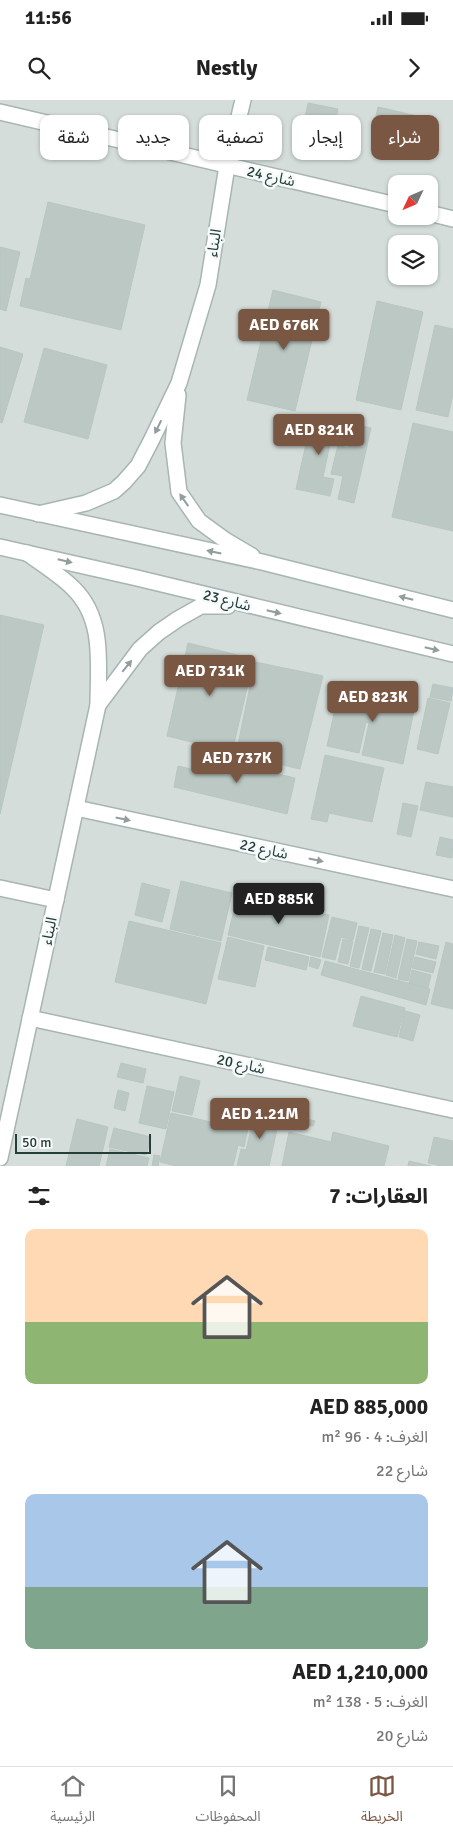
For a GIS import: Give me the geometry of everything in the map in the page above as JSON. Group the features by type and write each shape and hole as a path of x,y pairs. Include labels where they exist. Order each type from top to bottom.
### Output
{"street":[{"name":"البناء","path":"38,514 86,503 107,494 124,482 138,466 179,384 208,285 227,166 243,100"},
{"name":"شارع 24","path":"0,112 388,204"},
{"path":"438,215 453,219"},
{"name":"البناء","path":"179,384 173,443 179,492 199,521 224,540 262,562"},
{"path":"0,505 262,562 453,610"},
{"name":"شارع 23","path":"0,547 453,654"},
{"name":"البناء","path":"0,1158 98,705 99,647 90,609 73,588 27,553"},
{"name":"البناء","path":"98,705 140,649 159,632 178,619 201,606 252,606"},
{"name":"شارع 22","path":"76,808 453,889"},
{"path":"0,888 56,900"},
{"name":"شارع 20","path":"30,1018 453,1110"}],"shaded area":[{"path":"0,100 453,100 453,1166 0,1166"}],"building":[{"path":"308,103 338,109 337,115 305,115"},
{"path":"378,107 413,115 376,115"},
{"path":"48,202 145,225 121,330 20,306 26,278 30,279"},
{"path":"0,247 20,252 6,311 0,309"},
{"path":"273,290 321,302 295,411 247,400"},
{"path":"377,301 423,312 401,410 356,400"},
{"path":"435,325 453,329 453,394 448,417 416,410"},
{"path":"0,347 23,354 2,423 0,422"},
{"path":"44,348 107,365 88,439 24,422"},
{"path":"312,417 346,425 343,441 331,439 323,477 334,479 330,496 296,489"},
{"path":"413,423 453,432 453,531 392,517"},
{"path":"354,424 371,428 354,503 338,499 343,476 331,474 338,445 348,448"},
{"path":"0,615 44,625 0,814"},
{"path":"188,643 254,659 232,752 167,736"},
{"path":"255,662 323,676 300,769 236,754"},
{"path":"341,681 360,685 357,696 375,699 377,688 417,696 403,764 362,755 369,723 366,722 359,753 327,746"},
{"path":"433,684 453,688 451,701 430,697"},
{"path":"428,698 450,703 438,754 417,749"},
{"path":"198,755 295,778 287,814 174,787 178,766 195,770"},
{"path":"325,755 384,768 372,822 329,813 327,822 311,819"},
{"path":"426,782 453,787 453,817 420,810"},
{"path":"403,803 418,806 411,837 397,834"},
{"path":"440,837 453,840 452,858 436,855"},
{"path":"181,881 232,893 221,941 170,929"},
{"path":"142,883 170,890 162,922 135,915"},
{"path":"238,894 329,915 320,957 228,935"},
{"path":"332,917 357,923 353,940 341,937 335,960 322,957"},
{"path":"129,921 221,943 206,1004 115,982"},
{"path":"359,926 369,928 359,968 350,966"},
{"path":"371,929 381,931 371,971 362,969"},
{"path":"383,933 393,935 385,974 374,972"},
{"path":"395,935 405,938 396,978 386,975"},
{"path":"228,937 264,946 255,987 218,979"},
{"path":"343,939 353,941 348,964 338,962"},
{"path":"407,939 417,941 408,981 398,979"},
{"path":"419,942 439,946 436,959 416,954"},
{"path":"446,942 453,944 453,1009 431,1004"},
{"path":"268,947 309,957 306,970 265,960"},
{"path":"311,957 321,960 318,969 309,966"},
{"path":"415,957 436,962 433,973 412,968"},
{"path":"325,961 430,989 426,1005 321,975"},
{"path":"412,970 431,975 428,988 409,983"},
{"path":"361,996 405,1008 397,1037 353,1026"},
{"path":"405,1011 420,1015 413,1041 399,1037"},
{"path":"121,1063 146,1069 143,1083 117,1077"},
{"path":"180,1076 200,1081 192,1115 172,1111"},
{"path":"147,1086 174,1092 166,1129 139,1123"},
{"path":"118,1090 129,1093 125,1111 114,1108"},
{"path":"294,1102 303,1104 301,1115 291,1113"},
{"path":"256,1109 280,1115 269,1166 237,1166 241,1149 246,1150"},
{"path":"214,1111 250,1119 244,1147 238,1145 233,1166 176,1166 160,1162 171,1113 211,1122"},
{"path":"303,1118 315,1121 313,1126 301,1123"},
{"path":"77,1119 108,1127 99,1166 66,1166"},
{"path":"114,1128 151,1137 146,1155 109,1147"},
{"path":"289,1132 331,1142 333,1132 389,1146 384,1166 282,1166"},
{"path":"434,1137 453,1141 453,1166 428,1163"},
{"path":"110,1149 149,1158 147,1166 106,1166"},
{"path":"154,1155 160,1156 158,1166 152,1166"},
{"path":"409,1161 431,1166 408,1166"}]}
